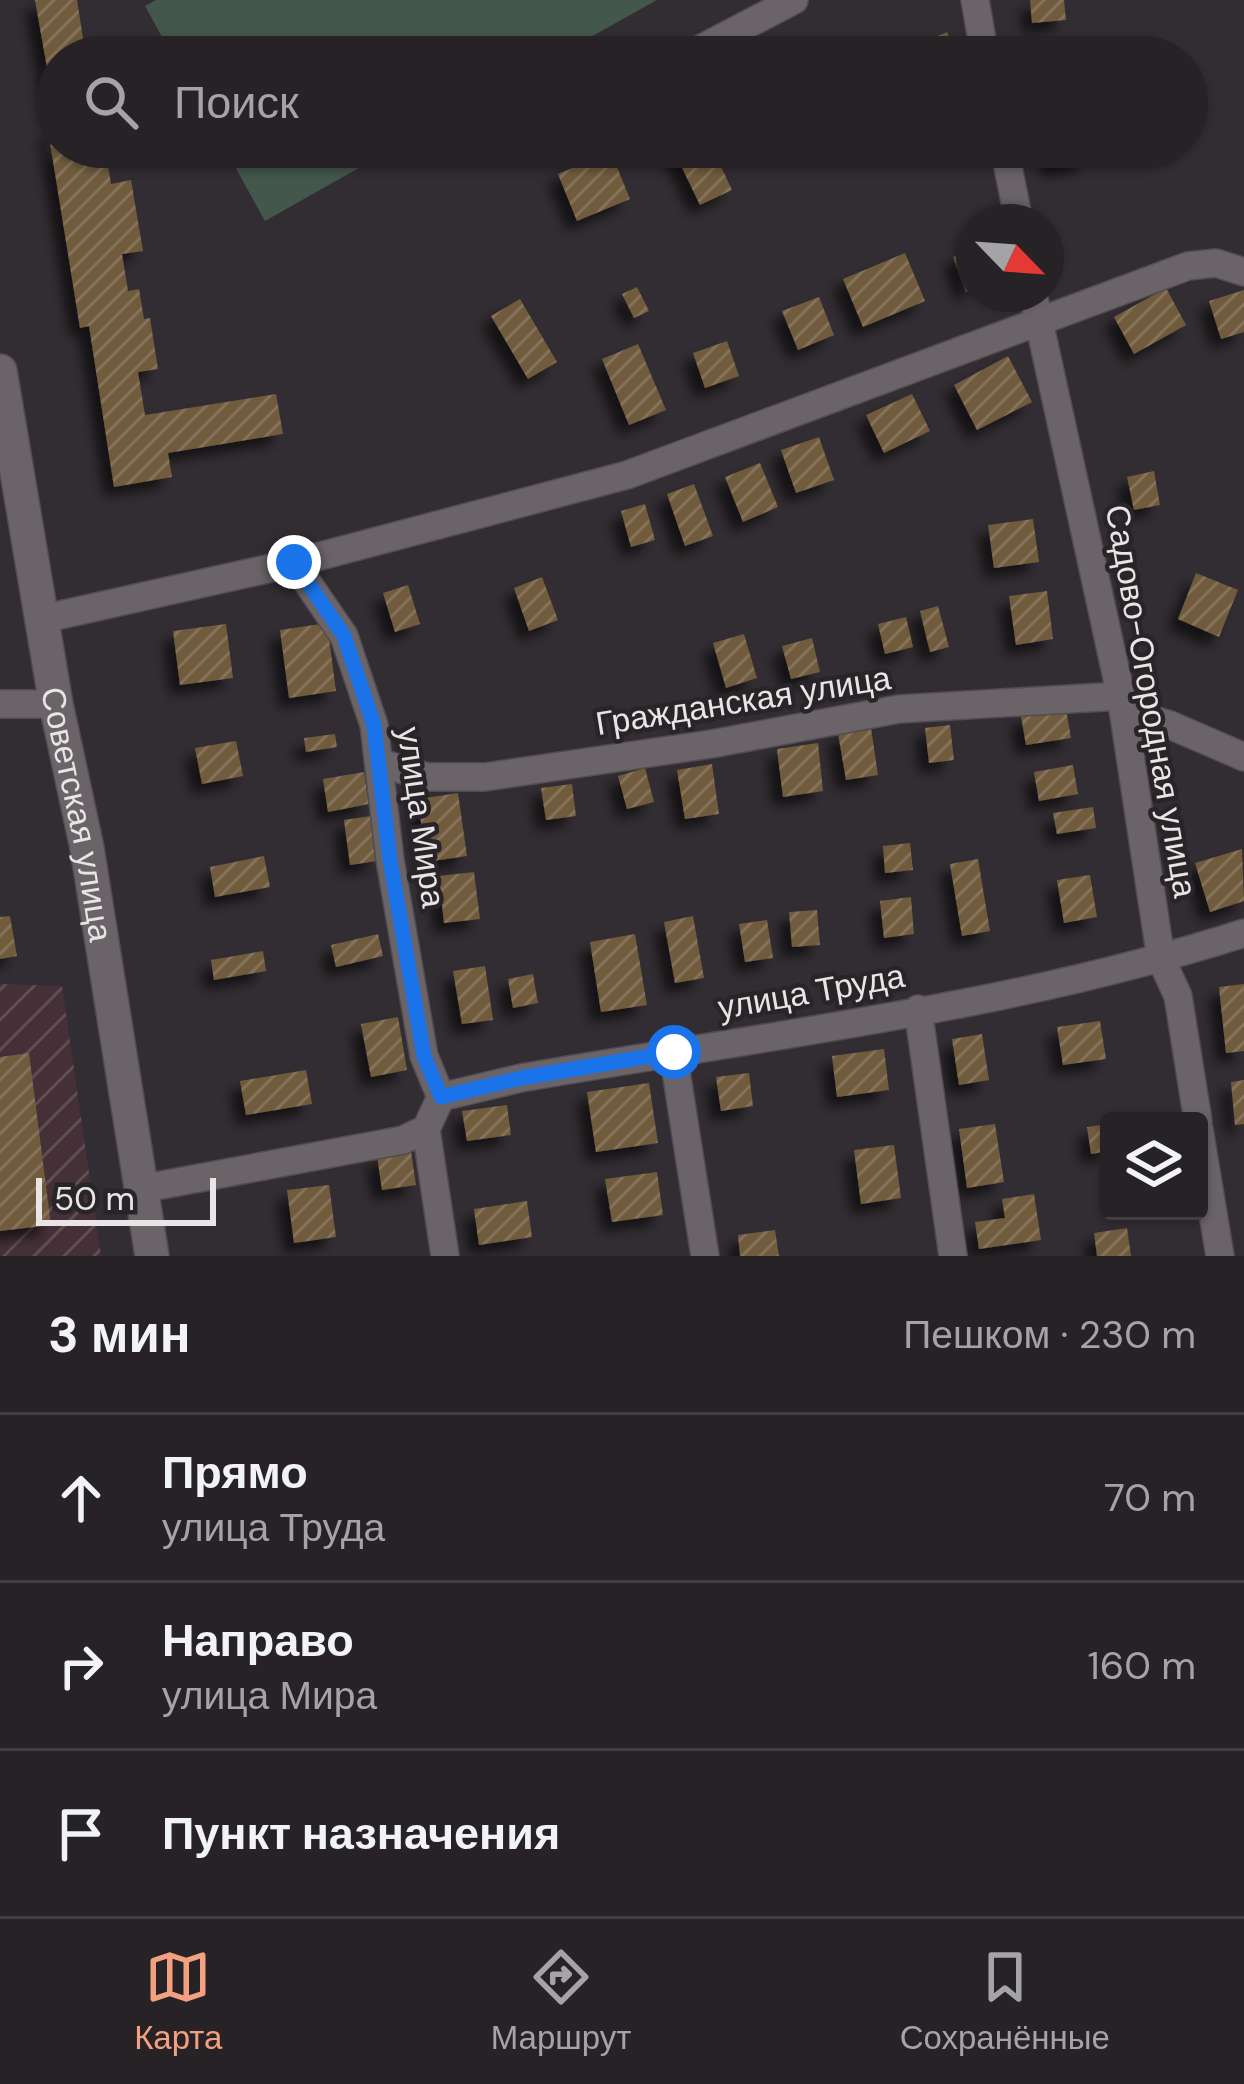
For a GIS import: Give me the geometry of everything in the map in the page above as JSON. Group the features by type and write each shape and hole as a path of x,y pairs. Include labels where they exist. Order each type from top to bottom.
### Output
{"street":[{"path":"726,36 794,0"},
{"path":"975,0 982,36"},
{"path":"1008,168 1015,204"},
{"path":"1064,300 1188,266 1216,263 1244,272"},
{"path":"42,619 294,562 627,475 1026,312"},
{"name":"Садово-Огородная улица","path":"1037,312 1122,704 1162,959 1178,996 1196,1112"},
{"name":"Советская улица","path":"0,371 56,704 87,848 152,1256"},
{"name":"улица Мира","path":"294,562 344,636 374,725 390,860 424,1056 441,1097"},
{"path":"0,704 56,704"},
{"path":"1122,704 1244,757"},
{"name":"Гражданская улица","path":"380,763 427,777 485,777 711,744 899,709 1122,704"},
{"name":"улица Труда","path":"441,1097 521,1078 1036,989 1162,959 1244,933"},
{"path":"918,1010 953,1256"},
{"path":"674,1052 705,1256"},
{"path":"441,1097 426,1129 445,1256"},
{"path":"140,1189 403,1140 426,1129"},
{"name":"Садово-Огородная улица","path":"1208,1185 1220,1256"}],"shaded area":[{"path":"0,984 62,986 101,1256 0,1256"}],"green space":[{"path":"156,0 657,0 593,36 161,36 145,6"},
{"path":"236,168 359,168 265,221"}],"building":[{"path":"35,0 77,0 83,36 41,36"},
{"path":"1030,0 1064,0 1066,20 1032,23"},
{"path":"54,168 108,168 111,184 131,180 143,251 122,254 128,291 139,289 144,319 150,318 158,369 138,372 145,415 276,394 283,434 168,453 172,477 114,487 89,326 80,328"},
{"path":"572,168 617,168 630,199 577,221 558,174"},
{"path":"682,168 722,168 732,190 700,205"},
{"path":"905,253 925,301 863,327 843,279"},
{"path":"637,287 649,311 634,318 622,294"},
{"path":"1166,288 1186,325 1134,354 1114,317"},
{"path":"1244,290 1244,332 1221,339 1209,301"},
{"path":"819,297 834,335 798,350 782,311"},
{"path":"520,299 557,362 528,379 491,316"},
{"path":"727,341 739,376 705,388 693,353"},
{"path":"638,344 666,410 629,425 602,359"},
{"path":"1008,356 1032,402 977,430 954,385"},
{"path":"912,394 930,431 884,453 866,415"},
{"path":"819,437 834,480 796,493 781,450"},
{"path":"760,463 778,507 743,522 725,477"},
{"path":"1154,471 1160,505 1134,510 1127,477"},
{"path":"694,484 713,536 685,546 667,494"},
{"path":"645,504 655,540 631,547 621,511"},
{"path":"1033,519 1039,562 994,568 988,525"},
{"path":"1196,573 1238,590 1219,637 1178,619"},
{"path":"542,577 558,620 529,631 514,588"},
{"path":"408,585 420,624 395,632 383,593"},
{"path":"1047,591 1053,639 1016,645 1009,596"},
{"path":"938,606 949,647 930,652 920,611"},
{"path":"906,617 913,647 885,654 878,624"},
{"path":"327,623 336,691 289,698 280,630"},
{"path":"226,624 233,678 180,685 173,631"},
{"path":"744,634 757,678 726,688 713,643"},
{"path":"812,638 820,672 791,679 782,646"},
{"path":"1066,709 1071,738 1026,745 1021,716"},
{"path":"950,725 954,760 929,763 925,728"},
{"path":"871,728 878,775 846,780 838,733"},
{"path":"335,734 337,747 306,752 304,738"},
{"path":"236,741 243,776 202,784 195,748"},
{"path":"818,743 823,791 783,797 777,749"},
{"path":"712,764 719,814 685,819 677,770"},
{"path":"1073,765 1078,794 1039,801 1034,772"},
{"path":"645,768 654,802 627,809 618,776"},
{"path":"364,772 369,804 328,812 323,779"},
{"path":"572,784 576,816 546,820 541,788"},
{"path":"458,793 467,856 426,862 418,799"},
{"path":"1093,807 1096,828 1057,834 1053,813"},
{"path":"371,816 377,861 350,865 344,820"},
{"path":"910,843 913,870 885,873 883,846"},
{"path":"1242,849 1244,901 1210,912 1195,863"},
{"path":"264,856 270,887 215,897 210,867"},
{"path":"978,859 990,931 962,936 950,864"},
{"path":"474,872 480,919 444,923 439,876"},
{"path":"1090,875 1097,917 1064,923 1057,880"},
{"path":"911,897 914,934 884,938 880,901"},
{"path":"817,910 820,945 792,947 789,912"},
{"path":"10,916 17,956 0,959 0,917"},
{"path":"693,916 704,978 675,983 664,922"},
{"path":"767,920 773,958 745,962 739,924"},
{"path":"378,934 383,956 336,967 331,945"},
{"path":"635,934 647,1005 601,1012 590,942"},
{"path":"263,951 266,971 214,980 211,960"},
{"path":"485,966 493,1020 462,1024 453,971"},
{"path":"533,974 538,1003 513,1008 508,979"},
{"path":"1244,984 1244,1051 1226,1053 1219,987"},
{"path":"398,1017 407,1070 371,1077 361,1024"},
{"path":"1100,1021 1106,1059 1063,1065 1057,1027"},
{"path":"982,1034 989,1080 959,1085 952,1039"},
{"path":"884,1049 889,1090 837,1097 832,1056"},
{"path":"29,1053 51,1225 0,1231 0,1057"},
{"path":"306,1070 312,1104 246,1115 240,1081"},
{"path":"749,1073 753,1106 721,1111 716,1077"},
{"path":"1244,1080 1244,1124 1235,1125 1231,1082"},
{"path":"649,1083 658,1143 596,1152 587,1092"},
{"path":"507,1105 511,1135 467,1141 462,1111"},
{"path":"995,1124 1004,1182 967,1188 959,1129"},
{"path":"1100,1125 1100,1152 1091,1154 1087,1127"},
{"path":"894,1145 901,1198 861,1204 854,1150"},
{"path":"411,1151 416,1185 382,1190 377,1156"},
{"path":"657,1172 663,1215 612,1222 605,1179"},
{"path":"329,1185 336,1237 294,1243 287,1190"},
{"path":"1034,1194 1041,1240 979,1249 975,1222 1005,1218 1002,1199"},
{"path":"527,1201 532,1237 479,1245 474,1209"},
{"path":"1127,1228 1131,1256 1097,1256 1094,1233"},
{"path":"775,1230 779,1256 740,1256 738,1235"}],"route":[{"path":"294,562 344,636 374,725 390,860 424,1056 441,1097 674,1052"}]}
